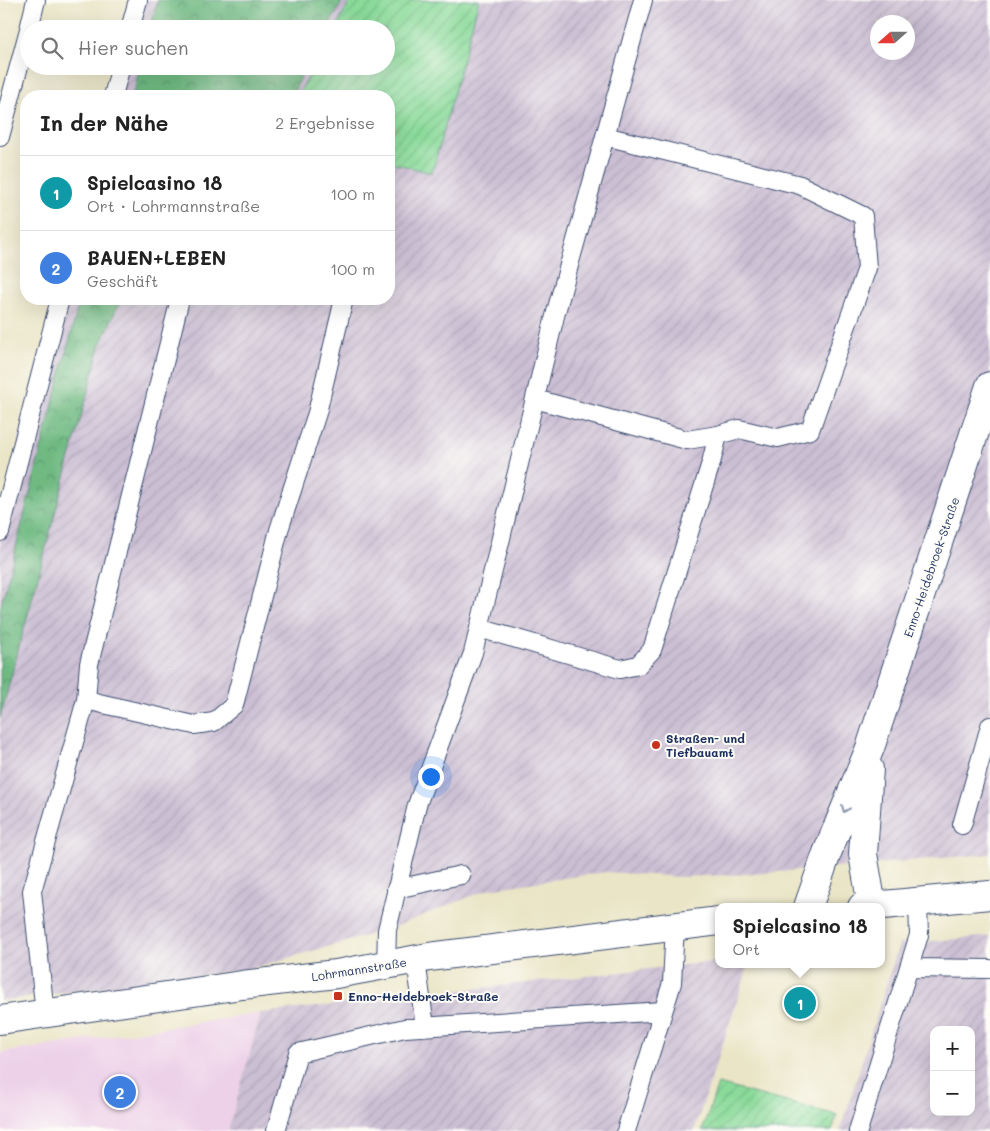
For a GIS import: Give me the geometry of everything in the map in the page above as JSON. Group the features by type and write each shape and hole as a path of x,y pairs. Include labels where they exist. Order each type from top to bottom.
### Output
{"street":[{"name":"Enno-Heidebroek-Straße","path":"809,903 827,853 870,748 989,393"},
{"name":"Enno-Heidebroek-Straße","path":"867,903 863,854 870,748"},
{"path":"885,905 990,896"},
{"name":"Lohrmannstraße","path":"0,1020 416,960 715,921"}],"lane":[{"path":"31,20 36,0"},
{"path":"132,20 138,0"},
{"path":"386,965 387,930 417,805 473,653 556,312 643,0"},
{"path":"0,137 20,63"},
{"path":"115,90 119,75"},
{"path":"535,399 687,440 718,435 738,429 778,438 810,430 867,268 864,216 800,185 605,136"},
{"path":"0,532 58,305"},
{"path":"45,1014 32,891 86,700 89,664 179,305"},
{"path":"86,700 194,725 214,722 234,705 279,530 317,413 343,305"},
{"path":"479,628 620,669 638,665 652,650 711,463 718,435"},
{"path":"962,825 990,726"},
{"path":"396,889 461,875"},
{"path":"858,1131 919,935 918,902"},
{"path":"626,1131 672,982 675,926"},
{"path":"416,960 425,1027"},
{"path":"910,968 990,969"},
{"path":"276,1131 298,1053 405,1028 663,1011"}],"shaded area":[{"path":"129,0 990,0 990,854 753,874 680,877 606,872 489,889 387,930 249,969 0,1001 0,516 53,305 395,305 395,90 107,90 111,75 395,75 395,20 124,20"},
{"path":"990,936 990,1131 840,1131 899,944"},
{"path":"715,961 715,968 748,968 694,1131 228,1131 261,1013"},
{"path":"261,1013 228,1131 0,1131 0,1053"}],"green space":[{"path":"158,0 343,0 332,20 152,20"},
{"path":"351,0 479,0 432,173 395,164 395,90 301,90 309,75 395,75 395,20 340,20"},
{"path":"138,75 302,75 294,90 134,90"},
{"path":"78,305 118,305 101,343 0,718 0,609"},
{"path":"718,1084 837,1115 832,1131 702,1131"}],"place":[{"name":"Straßen- und Tiefbauamt","path":"656,745"},
{"name":"Enno-Heidebroek-Straße","path":"338,996"},
{"name":"Spielcasino 18","path":"800,1003"},
{"name":"BAUEN+LEBEN","path":"120,1092"}]}
